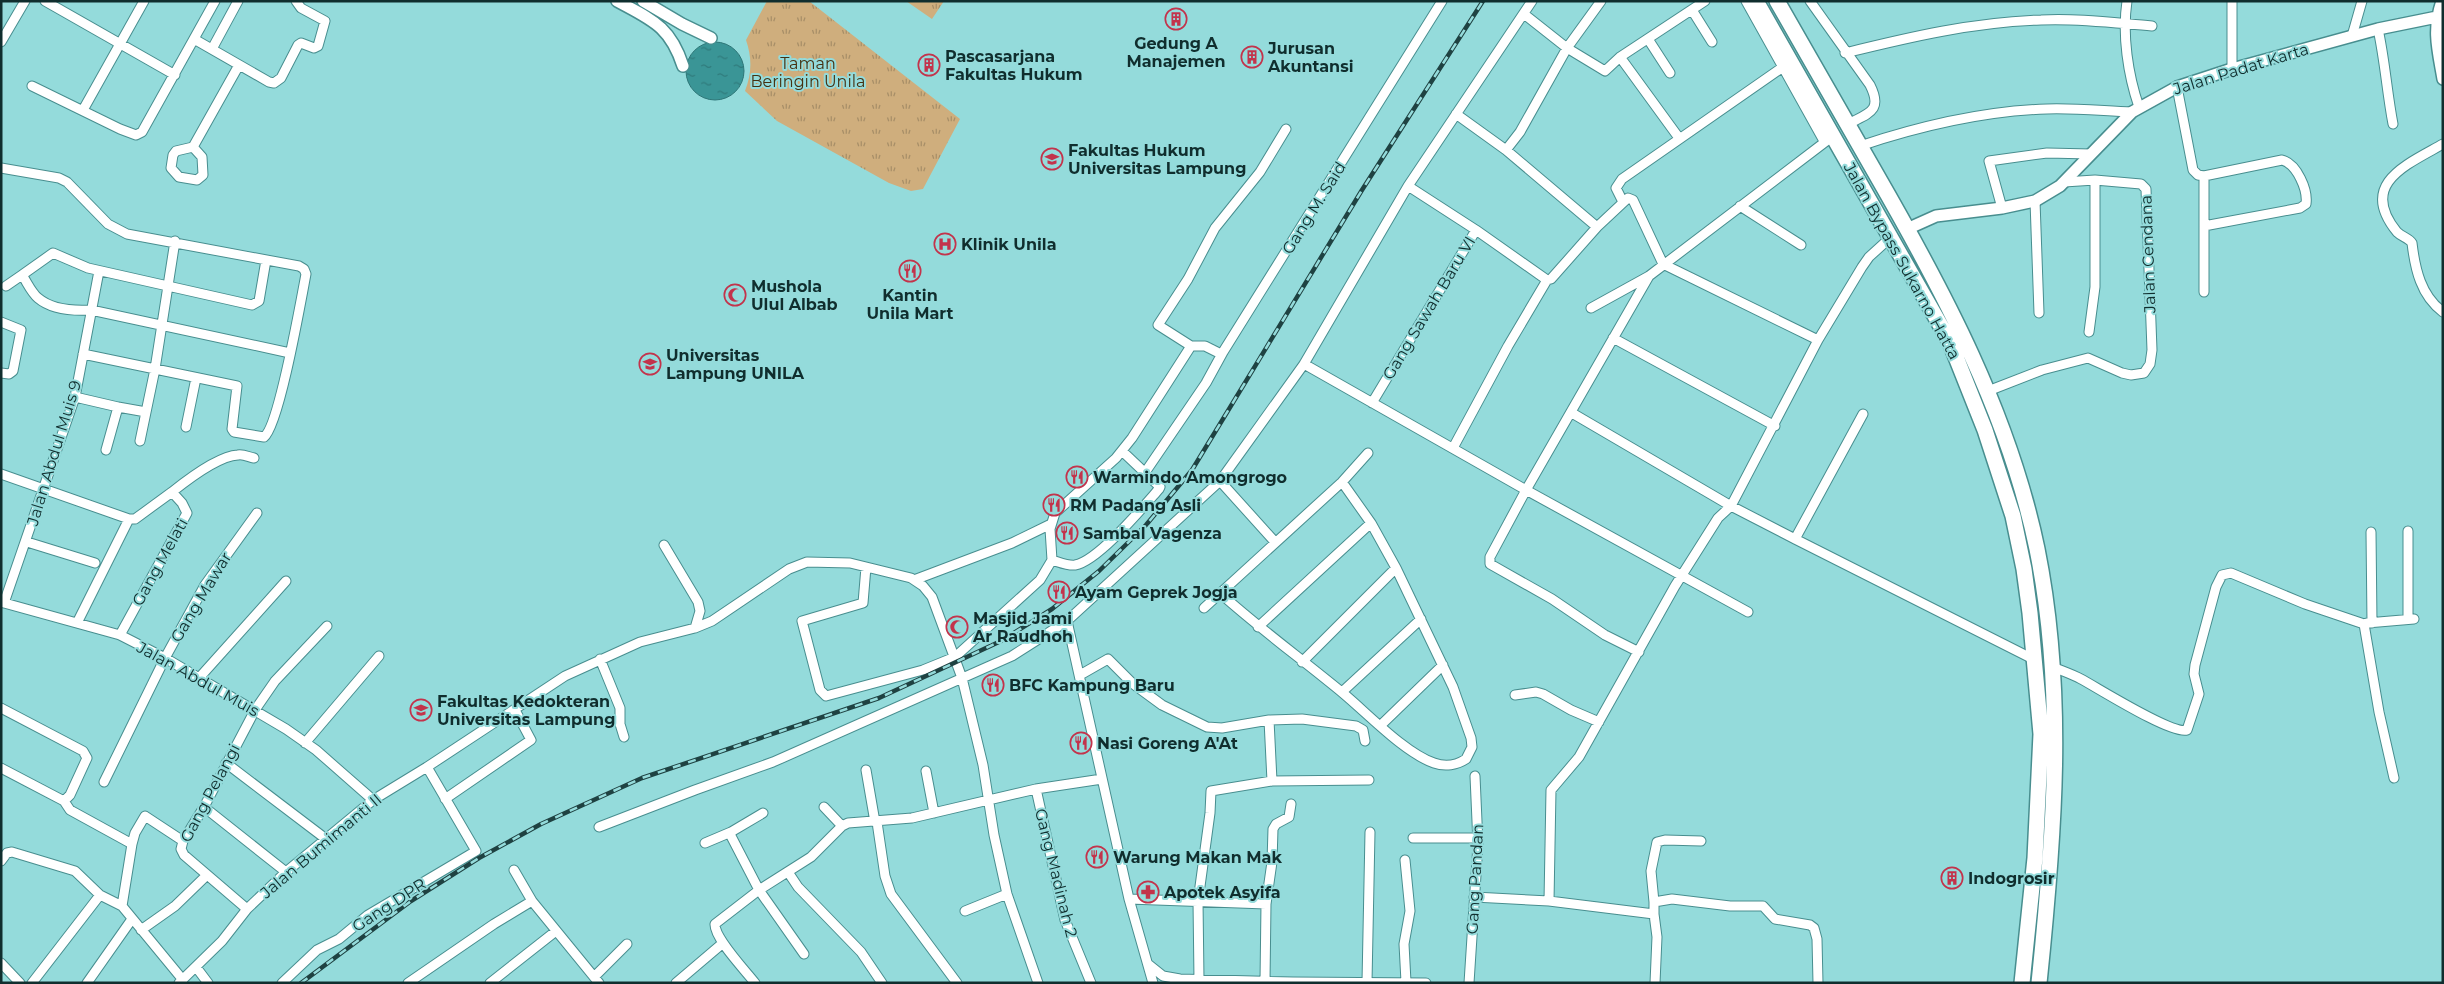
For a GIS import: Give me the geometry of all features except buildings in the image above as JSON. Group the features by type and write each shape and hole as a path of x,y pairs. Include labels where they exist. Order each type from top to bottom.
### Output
{"highway":[{"name":"Jalan Bypass Sukarno Hatta","path":"1756,1 1829,138 1891,237 1950,342 1980,418 2013,516 2024,569 2035,660 2041,734 2035,858 2022,983"},
{"name":"Jalan Bypass Sukarno Hatta","path":"1777,1 1907,229 1953,316 1988,391 1996,413 2017,476 2036,546 2053,667 2055,782 2038,983"},
{"path":"1980,418 1996,413"},
{"path":"2026,939 2043,940"},
{"path":"2024,962 2041,963"}],"street":[{"path":"1,42 25,1"},
{"path":"45,1 120,46 175,75"},
{"path":"83,110 144,1"},
{"path":"32,86 136,135 147,126 215,1"},
{"path":"212,49 238,1"},
{"path":"194,38 269,82 274,83 281,78 298,45 301,43 314,48 318,46 325,21 301,8 296,1"},
{"path":"617,1 650,19 666,31 674,43 683,66"},
{"path":"643,1 682,24 711,38"},
{"name":"Gang M. Said","path":"1144,474 1206,384 1223,352 1442,1"},
{"path":"599,828 773,762 1012,656 1067,621 1220,481 1304,364 1408,186 1532,1"},
{"path":"1506,150 1520,132 1567,48 1601,1"},
{"path":"1524,14 1567,48 1602,70 1608,70 1620,57 1705,1"},
{"path":"1591,308 1649,276 1829,138 1783,67 1746,1"},
{"path":"1810,1 1870,85 1876,101 1872,111 1848,124"},
{"path":"1860,146 1904,132 1999,113 2049,109 2135,110 2135,94 2124,24 2127,1"},
{"path":"2232,1 2232,69"},
{"path":"2352,36 2362,1"},
{"path":"2442,1 2435,32 2440,47 2443,79"},
{"path":"1692,10 1712,42"},
{"name":"Jalan Padat Karta","path":"1907,229 1936,216 2002,208 2035,201 2048,195 2064,182 2135,110 2177,88 2232,69 2352,36 2437,17"},
{"path":"1845,52 1921,34 1985,24 2042,19 2152,26"},
{"path":"2378,29 2385,61 2387,93 2393,124"},
{"path":"1648,39 1670,73"},
{"path":"1620,57 1680,138"},
{"path":"193,147 239,65"},
{"path":"1623,202 1617,193 1617,184 1783,67"},
{"path":"2177,88 2193,170 2198,175 2204,176 2282,160 2294,167 2307,201 2300,208 2204,226"},
{"path":"1456,114 1506,150 1597,227"},
{"path":"1223,352 1219,354 1205,346 1191,346 1158,326 1188,280 1214,228 1260,172 1286,129"},
{"path":"2443,144 2396,172 2385,185 2383,205 2399,234 2412,244 2422,286 2434,305 2443,312"},
{"path":"2002,208 1989,162 2047,153 2091,154"},
{"path":"1,168 59,178 76,189 111,226 127,234 175,241 299,266 304,269 306,274 290,353 275,413 267,435 264,437 234,432 232,429 237,386 83,354"},
{"path":"2204,176 2204,292"},
{"path":"2089,332 2095,287 2095,180"},
{"name":"Jalan Cendana","path":"1988,391 2042,370 2088,358 2131,375 2144,373 2150,364 2152,350 2146,189 2141,184 2095,180 2064,182"},
{"name":"Gang Sawah Baru VI","path":"1372,403 1476,230 1408,186"},
{"path":"1453,448 1508,346 1547,280 1551,279 1597,227 1628,198 1633,200 1664,264 1818,340"},
{"path":"2035,201 2039,313"},
{"path":"1740,206 1801,245"},
{"path":"1476,230 1547,280"},
{"path":"1549,901 1551,790 1579,757 1682,576 1718,518 1732,506 1818,340 1869,257 1891,237"},
{"path":"140,441 155,369 175,241"},
{"path":"6,286 53,254 99,271 252,305 259,300 266,260"},
{"name":"Jalan Abdul Muis 9","path":"2,603 27,542 75,396 99,271"},
{"path":"22,275 37,297 50,305 62,309 90,310 290,353"},
{"path":"1639,652 1605,635 1552,599 1490,564 1490,557 1526,490 1572,413 1649,276"},
{"path":"1,322 16,326 20,330 21,336 13,371 9,374 1,373"},
{"path":"1613,338 1775,426"},
{"path":"866,567 863,603 802,621 823,695 832,696 908,675 955,657 1040,580 1052,560 1050,524 1055,513 1122,451 1191,346"},
{"path":"1304,364 1526,490 1748,612"},
{"path":"186,427 196,378"},
{"path":"75,396 146,412"},
{"path":"106,450 118,407"},
{"path":"1572,413 1732,506 2035,660"},
{"path":"1795,539 1863,414"},
{"path":"1052,560 1073,565 1091,556 1126,525 1159,489 1160,487 1144,474 1122,451"},
{"path":"1204,608 1342,482 1368,452"},
{"name":"Gang Melati","path":"129,519 135,519 203,469 238,455 254,458"},
{"path":"1,474 129,519 77,623"},
{"path":"1220,481 1276,542"},
{"path":"1220,593 1258,628 1342,692 1406,747 1435,764 1453,765 1466,760 1472,747 1471,738 1453,687 1396,568 1371,523 1342,482"},
{"name":"Gang Melati","path":"120,635 187,513 182,503 172,492"},
{"name":"Gang Mawar","path":"104,782 165,658 205,585 257,513"},
{"path":"1258,628 1371,523"},
{"path":"914,580 1012,543 1050,524"},
{"path":"2053,667 2079,678 2141,713 2177,730 2184,731 2189,727 2199,694 2194,674 2219,578 2224,574 2231,573 2305,604 2368,623 2411,619 2408,531"},
{"path":"2371,532 2368,623 2379,712 2394,778"},
{"path":"27,542 95,562"},
{"path":"664,545 698,602 700,611 695,628"},
{"name":"Jalan Bumimanti II","path":"181,981 222,941 247,909 286,872 373,800 427,768 565,676 640,642 695,628 737,605 789,569 807,562 826,561 866,567 914,580"},
{"path":"1302,662 1396,568"},
{"path":"914,580 924,586 932,597 962,678 984,766 1008,894 1038,983"},
{"path":"199,678 286,581"},
{"name":"Jalan Abdul Muis","path":"2,603 120,635 165,658 255,710 305,742 373,800"},
{"path":"1342,692 1421,618"},
{"path":"1067,621 1128,899 1153,983"},
{"name":"Gang Pelangi","path":"247,909 182,852 183,841 204,807 255,710 275,681 327,626"},
{"path":"305,742 379,656"},
{"path":"600,659 620,708 620,724 624,737"},
{"path":"1080,675 1108,659 1132,683 1162,706 1207,727 1222,728 1269,720 1302,719 1356,726 1363,730 1365,741"},
{"path":"1381,725 1443,665"},
{"path":"1516,695 1536,692 1543,694 1571,710 1599,722"},
{"path":"1,708 86,754 86,760 70,796 64,801"},
{"path":"427,768 445,799 531,740 515,710"},
{"path":"1269,720 1272,782"},
{"path":"226,763 326,839"},
{"path":"1,768 64,801 70,810 132,844"},
{"path":"866,770 884,876 891,894 957,983"},
{"path":"926,771 934,813"},
{"name":"Gang Pandan","path":"1469,983 1478,838 1475,776"},
{"path":"755,983 723,943 715,929 715,924 759,890 811,857 842,826 857,821 876,822 934,813 1036,790 1102,779"},
{"path":"1199,980 1198,901 1210,813 1211,791 1272,782 1369,780"},
{"name":"Gang Madinah 2","path":"1036,790 1065,920 1091,983"},
{"name":"Gang DPR","path":"282,983 317,950 339,939 368,915 476,851 445,799"},
{"path":"1266,981 1266,904 1272,862 1273,829 1276,824 1289,817 1291,804"},
{"path":"204,807 286,872"},
{"path":"824,807 842,826"},
{"path":"705,843 731,832 763,813"},
{"path":"122,906 135,833 147,817 183,841"},
{"path":"731,832 732,841 759,890 804,954"},
{"path":"1367,982 1370,832"},
{"path":"1413,838 1478,838"},
{"path":"1655,983 1656,937 1651,871 1658,842 1665,840 1701,842"},
{"path":"2,857 12,852 75,872 100,895 122,906 181,981"},
{"path":"1405,860 1410,912 1404,944 1406,982"},
{"path":"514,870 532,901 595,980 627,944"},
{"path":"788,872 798,887 860,952 882,983"},
{"path":"141,930 175,906 208,875"},
{"path":"965,911 1008,894"},
{"path":"32,983 100,895"},
{"path":"1474,897 1549,901 1654,914"},
{"path":"1128,899 1266,904"},
{"path":"1654,902 1672,899 1730,906 1760,906 1766,908 1775,919 1810,925 1814,928 1817,940 1818,983"},
{"path":"408,983 472,938 532,901"},
{"path":"87,983 132,919"},
{"path":"490,983 556,931"},
{"path":"676,983 723,943"},
{"path":"1146,962 1163,976 1199,980 1293,983 1426,983"},
{"path":"1,963 20,983"},
{"path":"196,967 208,983"}],"green space":[{"name":"Taman Beringin Unila","path":"767,1 809,1 960,119 923,189 911,191 889,183 777,121 745,91 750,66 746,40"},
{"path":"906,1 944,1 932,19"}],"water":[{"path":"715,42 726,44 739,55 744,71 742,82 731,95 715,100 704,98 691,87 686,71 688,60 699,47"}],"railway":[{"path":"301,983 411,901 479,858 541,824 642,778 879,698 1001,641 1052,609 1099,571 1146,525 1192,470 1362,190 1483,1"}],"place":[{"name":"Gedung A Manajemen","path":"1176,19"},
{"name":"Jurusan Akuntansi","path":"1252,57"},
{"name":"Pascasarjana Fakultas Hukum","path":"929,65"},
{"name":"Fakultas Hukum Universitas Lampung","path":"1052,159"},
{"name":"Klinik Unila","path":"945,244"},
{"name":"Kantin Unila Mart","path":"910,271"},
{"name":"Mushola Ulul Albab","path":"735,295"},
{"name":"Universitas Lampung UNILA","path":"650,364"},
{"name":"Warmindo Amongrogo","path":"1077,477"},
{"name":"RM Padang Asli","path":"1054,505"},
{"name":"Sambal Vagenza","path":"1067,533"},
{"name":"Ayam Geprek Jogja","path":"1059,592"},
{"name":"Masjid Jami Ar Raudhoh","path":"957,627"},
{"name":"BFC Kampung Baru","path":"993,685"},
{"name":"Fakultas Kedokteran Universitas Lampung","path":"421,710"},
{"name":"Nasi Goreng A'At","path":"1081,743"},
{"name":"Warung Makan Mak","path":"1097,857"},
{"name":"Indogrosir","path":"1952,878"},
{"name":"Apotek Asyifa","path":"1148,892"}]}
